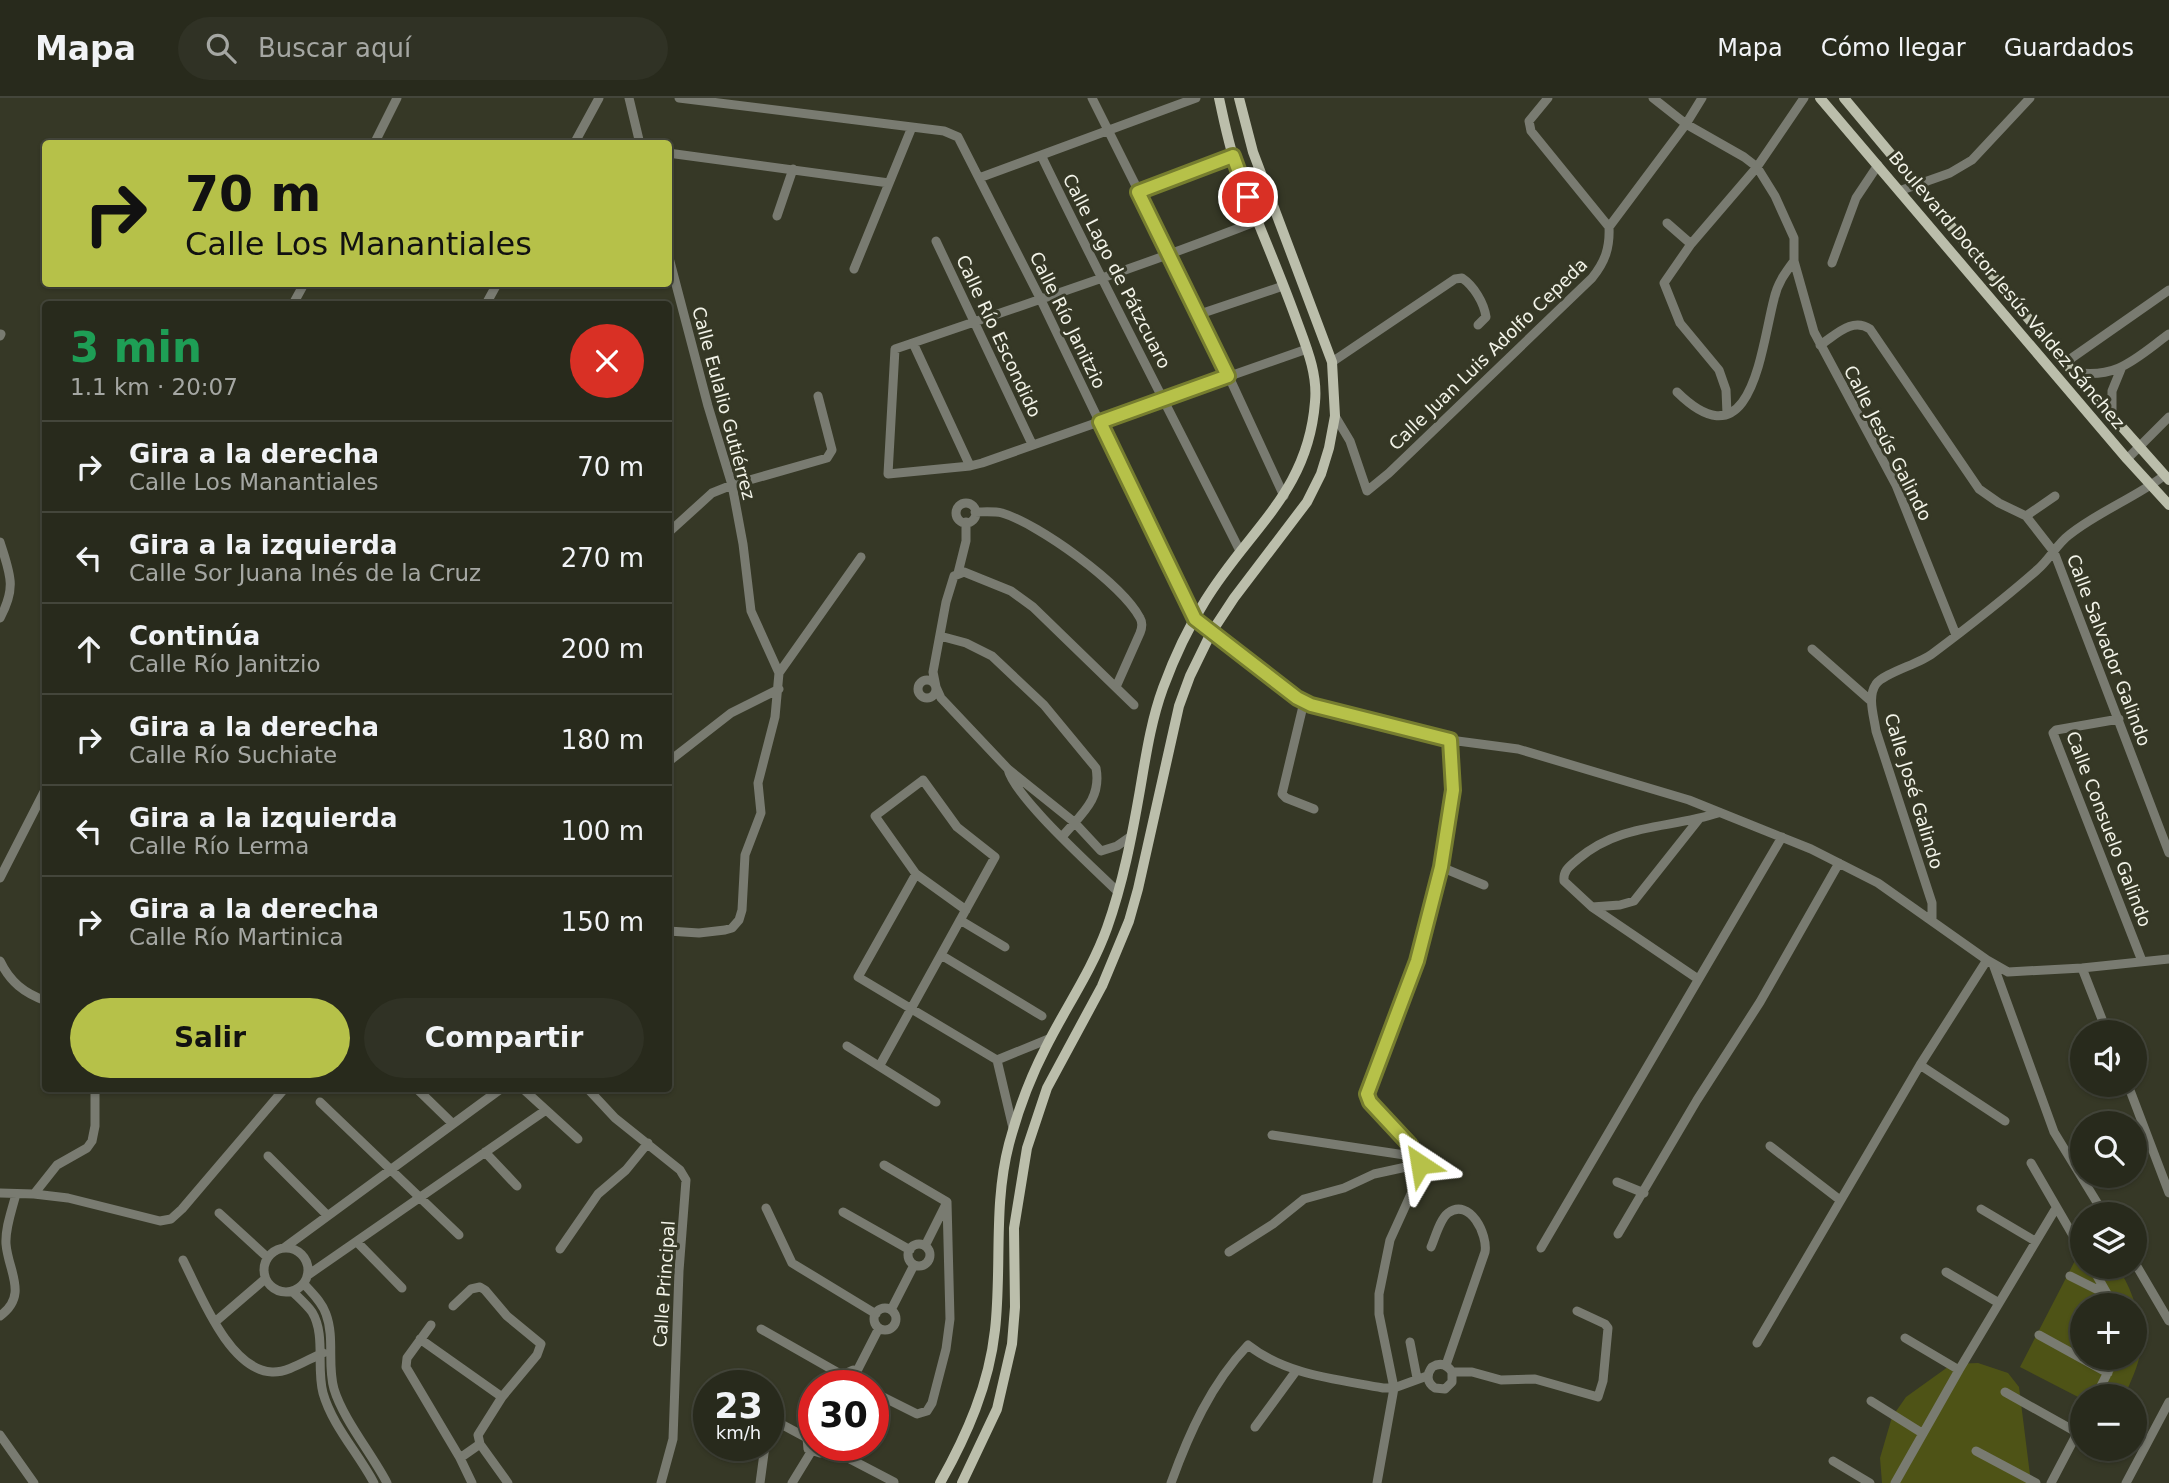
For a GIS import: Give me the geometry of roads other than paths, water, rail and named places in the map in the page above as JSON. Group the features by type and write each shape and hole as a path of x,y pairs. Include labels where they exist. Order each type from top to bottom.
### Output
{"main road":[{"path":"940,1483 969,1427 989,1365 995,1329 1002,1176 1013,1129 1031,1079 1091,967 1106,930 1118,892 1154,714 1176,656 1205,600 1284,496 1304,457 1315,401 1315,376 1233,156 1219,98"},
{"path":"962,1483 997,1409 1012,1345 1015,1307 1014,1228 1030,1137 1047,1088 1102,986 1129,921 1179,706 1211,633 1234,598 1307,502 1321,474 1335,416 1332,362 1253,152 1238,98"},
{"name":"Boulevard Doctor Jesús Valdez Sánchez","path":"1820,98 2169,505"},
{"name":"Boulevard Doctor Jesús Valdez Sánchez","path":"1844,98 2070,367 2167,477"}],"street":[{"path":"376,140 397,98"},
{"path":"576,140 599,98"},
{"path":"629,98 639,140"},
{"path":"679,98 912,127 854,269"},
{"path":"1092,98 1200,314 1284,496"},
{"path":"979,178 1196,98"},
{"path":"1548,98 1529,121 1531,131 1609,227 1686,124 1702,98"},
{"path":"1653,98 1686,124 1729,147 1757,167"},
{"path":"1727,414 1726,390 1719,370 1680,323 1664,284 1691,244 1757,167 1804,98"},
{"path":"1899,191 1950,173 1972,160 2030,98"},
{"name":"Calle Río Janitzio","path":"912,127 952,134 961,139 1195,619 1211,633 1304,702 1450,740 1518,749 1689,800 1783,837 1878,883 1990,962"},
{"path":"672,154 889,183"},
{"name":"Calle Lago de Pátzcuaro","path":"1041,155 1100,278 1164,398 1240,551"},
{"path":"1138,192 1233,156"},
{"path":"1832,263 1856,198 1878,165"},
{"name":"Calle Jesús Galindo","path":"1757,167 1792,231 1794,261 1820,345 1896,485 1956,635"},
{"path":"777,216 793,169"},
{"path":"1257,221 1170,256 895,349 888,474 970,466 1307,349"},
{"path":"1667,223 1691,244"},
{"name":"Calle Juan Luis Adolfo Cepeda","path":"1335,416 1350,441 1367,491 1592,278 1605,260 1609,227"},
{"name":"Calle Río Escondido","path":"936,241 1032,444"},
{"path":"1677,392 1692,408 1703,413 1727,414 1738,408 1747,398 1755,380 1774,297 1782,278 1794,261"},
{"name":"Calle Eulalio Gutiérrez","path":"672,269 732,485 751,611 779,673"},
{"path":"1332,362 1455,279 1461,278 1468,282 1485,307 1486,317 1478,325"},
{"path":"1200,314 1283,286"},
{"path":"2070,367 2169,290"},
{"name":"Calle Salvador Galindo","path":"1820,345 1853,324 1863,324 1870,329 1979,489 1999,503 2026,516 2054,552 2169,853"},
{"path":"2070,367 2097,374 2121,369 2169,334"},
{"path":"913,343 970,466"},
{"path":"2112,415 2112,391 2121,369"},
{"path":"672,529 704,499 732,485 827,458 832,450 818,397"},
{"path":"2127,458 2169,417"},
{"name":"Calle José Galindo","path":"1933,920 1932,902 1884,757 1871,701 1873,689 1881,679 1925,659 1956,635 2035,572 2069,535 2104,511 2167,477"},
{"path":"2026,516 2055,496"},
{"path":"967,503 973,506 975,512 974,518 966,522 957,518 956,512 958,506 967,503"},
{"path":"975,512 1002,513 1056,542 1112,586 1139,616 1142,626 1140,633 1116,687"},
{"path":"966,522 966,541 958,573 954,576 946,602 933,672 936,687 942,698 1008,769 1074,822 1101,851"},
{"path":"0,542 10,573 11,593 0,618"},
{"path":"672,931 699,933 725,930 732,928 738,920 742,911 745,855 761,813 760,772 775,717 779,673 861,557"},
{"path":"0,568 10,573"},
{"path":"958,573 969,572 1011,591 1033,607 1133,705"},
{"path":"940,636 966,643 992,656 1044,705 1096,768 1097,788 1094,798 1062,836"},
{"path":"1812,649 1871,701"},
{"path":"672,759 731,713 779,689"},
{"path":"1304,702 1282,794 1314,809"},
{"name":"Calle Consuelo Galindo","path":"2119,719 2056,730 2053,733 2142,961"},
{"path":"1377,1483 1394,1388 1378,1305 1390,1240 1418,1182 1419,1161 1410,1145 1370,1102 1367,1094 1417,961 1441,867 1453,790 1450,740"},
{"path":"1008,769 1012,782 1118,892"},
{"path":"880,1065 910,1010 966,910 995,857 957,827 923,780 875,816 916,874 966,910"},
{"path":"0,878 42,796"},
{"path":"1698,979 1592,907 1564,881 1564,876 1567,869 1590,848 1633,830 1699,819 1718,813"},
{"path":"1592,907 1634,901 1699,819"},
{"path":"1089,863 1101,851 1117,846 1130,837"},
{"path":"1541,1248 1783,837"},
{"path":"1618,1234 1697,1100 1760,1002 1839,863"},
{"path":"1441,867 1484,885"},
{"path":"916,874 858,977 997,1060 1013,1129"},
{"path":"960,920 1005,947"},
{"path":"941,955 1042,1016"},
{"path":"1990,962 2008,972 2021,972 2169,959"},
{"path":"0,961 18,988 42,1000"},
{"path":"1757,1343 1920,1065 1990,962"},
{"path":"1990,962 2020,1032 2054,1132 2097,1202"},
{"path":"2082,968 2102,1020"},
{"path":"997,1060 1051,1038"},
{"path":"847,1046 936,1102"},
{"path":"1920,1065 2005,1121"},
{"path":"34,1194 57,1165 87,1148 92,1141 95,1092"},
{"path":"0,1193 68,1198 160,1221 171,1219 282,1092"},
{"path":"420,1092 453,1124"},
{"path":"497,1092 284,1248 274,1251 264,1264 265,1279 276,1291 293,1292 306,1279 357,1242 546,1110"},
{"path":"526,1092 578,1139"},
{"name":"Calle Principal","path":"591,1092 615,1118 680,1170 687,1180 679,1271 673,1439 661,1483"},
{"path":"2133,1097 2169,1193"},
{"path":"320,1102 459,1235"},
{"path":"1272,1135 1419,1161"},
{"path":"560,1249 598,1194 626,1170 648,1143"},
{"path":"1770,1146 1840,1200"},
{"path":"485,1152 517,1186"},
{"path":"268,1156 327,1215"},
{"path":"1228,1252 1273,1224 1304,1199 1345,1188 1374,1174 1419,1161"},
{"path":"2031,1163 2070,1231"},
{"path":"884,1165 947,1202"},
{"path":"1617,1182 1644,1193"},
{"path":"0,1316 13,1303 16,1294 6,1243 16,1194"},
{"path":"925,1246 947,1202"},
{"path":"889,1400 917,1414 927,1411 932,1403 946,1349 950,1319 947,1202"},
{"path":"766,1208 792,1264 876,1314"},
{"path":"1895,1483 2056,1208"},
{"path":"1981,1209 2035,1241"},
{"path":"1427,1376 1431,1385 1440,1390 1449,1386 1453,1377 1449,1368 1482,1263 1486,1238 1478,1220 1461,1210 1454,1210 1445,1217 1431,1247"},
{"path":"843,1212 910,1250"},
{"path":"219,1213 267,1257"},
{"path":"357,1242 402,1288"},
{"path":"915,1245 925,1246 929,1253 928,1261 922,1266 914,1265 908,1257 910,1250 915,1245"},
{"path":"284,1248 294,1249 302,1255 307,1264 306,1279 325,1312 331,1334 334,1389 340,1404 387,1483"},
{"path":"183,1260 215,1322 236,1354 260,1370 273,1373 282,1371 331,1349"},
{"path":"891,1310 914,1265"},
{"path":"1946,1272 1999,1303"},
{"path":"215,1322 265,1279"},
{"path":"2075,1279 2099,1293"},
{"path":"2144,1279 2169,1321"},
{"path":"453,1306 471,1289 480,1287 507,1316 540,1340 541,1349 502,1397 477,1438 508,1483"},
{"path":"293,1292 311,1311 316,1321 323,1392 328,1407 374,1483"},
{"path":"884,1308 891,1310 895,1323 887,1330 879,1328 875,1323 876,1314 884,1308"},
{"path":"1171,1483 1192,1429 1210,1396 1248,1345 1261,1355 1296,1371 1383,1388 1394,1388 1427,1376 1436,1365 1501,1380 1535,1379 1598,1397 1603,1381 1608,1328 1577,1311"},
{"path":"431,1325 407,1358 406,1367 472,1483"},
{"path":"858,1370 879,1328"},
{"path":"761,1329 833,1370"},
{"path":"2039,1335 2108,1373"},
{"path":"1905,1338 1959,1370"},
{"path":"420,1339 502,1397"},
{"path":"1410,1342 1417,1378"},
{"path":"2102,1384 2109,1370"},
{"path":"1255,1427 1296,1371"},
{"path":"2005,1392 2070,1424"},
{"path":"1871,1401 1922,1433"},
{"path":"2126,1483 2169,1402"},
{"path":"0,1436 34,1483"},
{"path":"460,1458 480,1444"},
{"path":"2051,1483 2070,1448"},
{"path":"1976,1451 2036,1483"},
{"path":"760,1483 763,1461"},
{"path":"792,1483 805,1461"},
{"path":"855,1461 894,1482"},
{"path":"1833,1461 1870,1483"}]}
